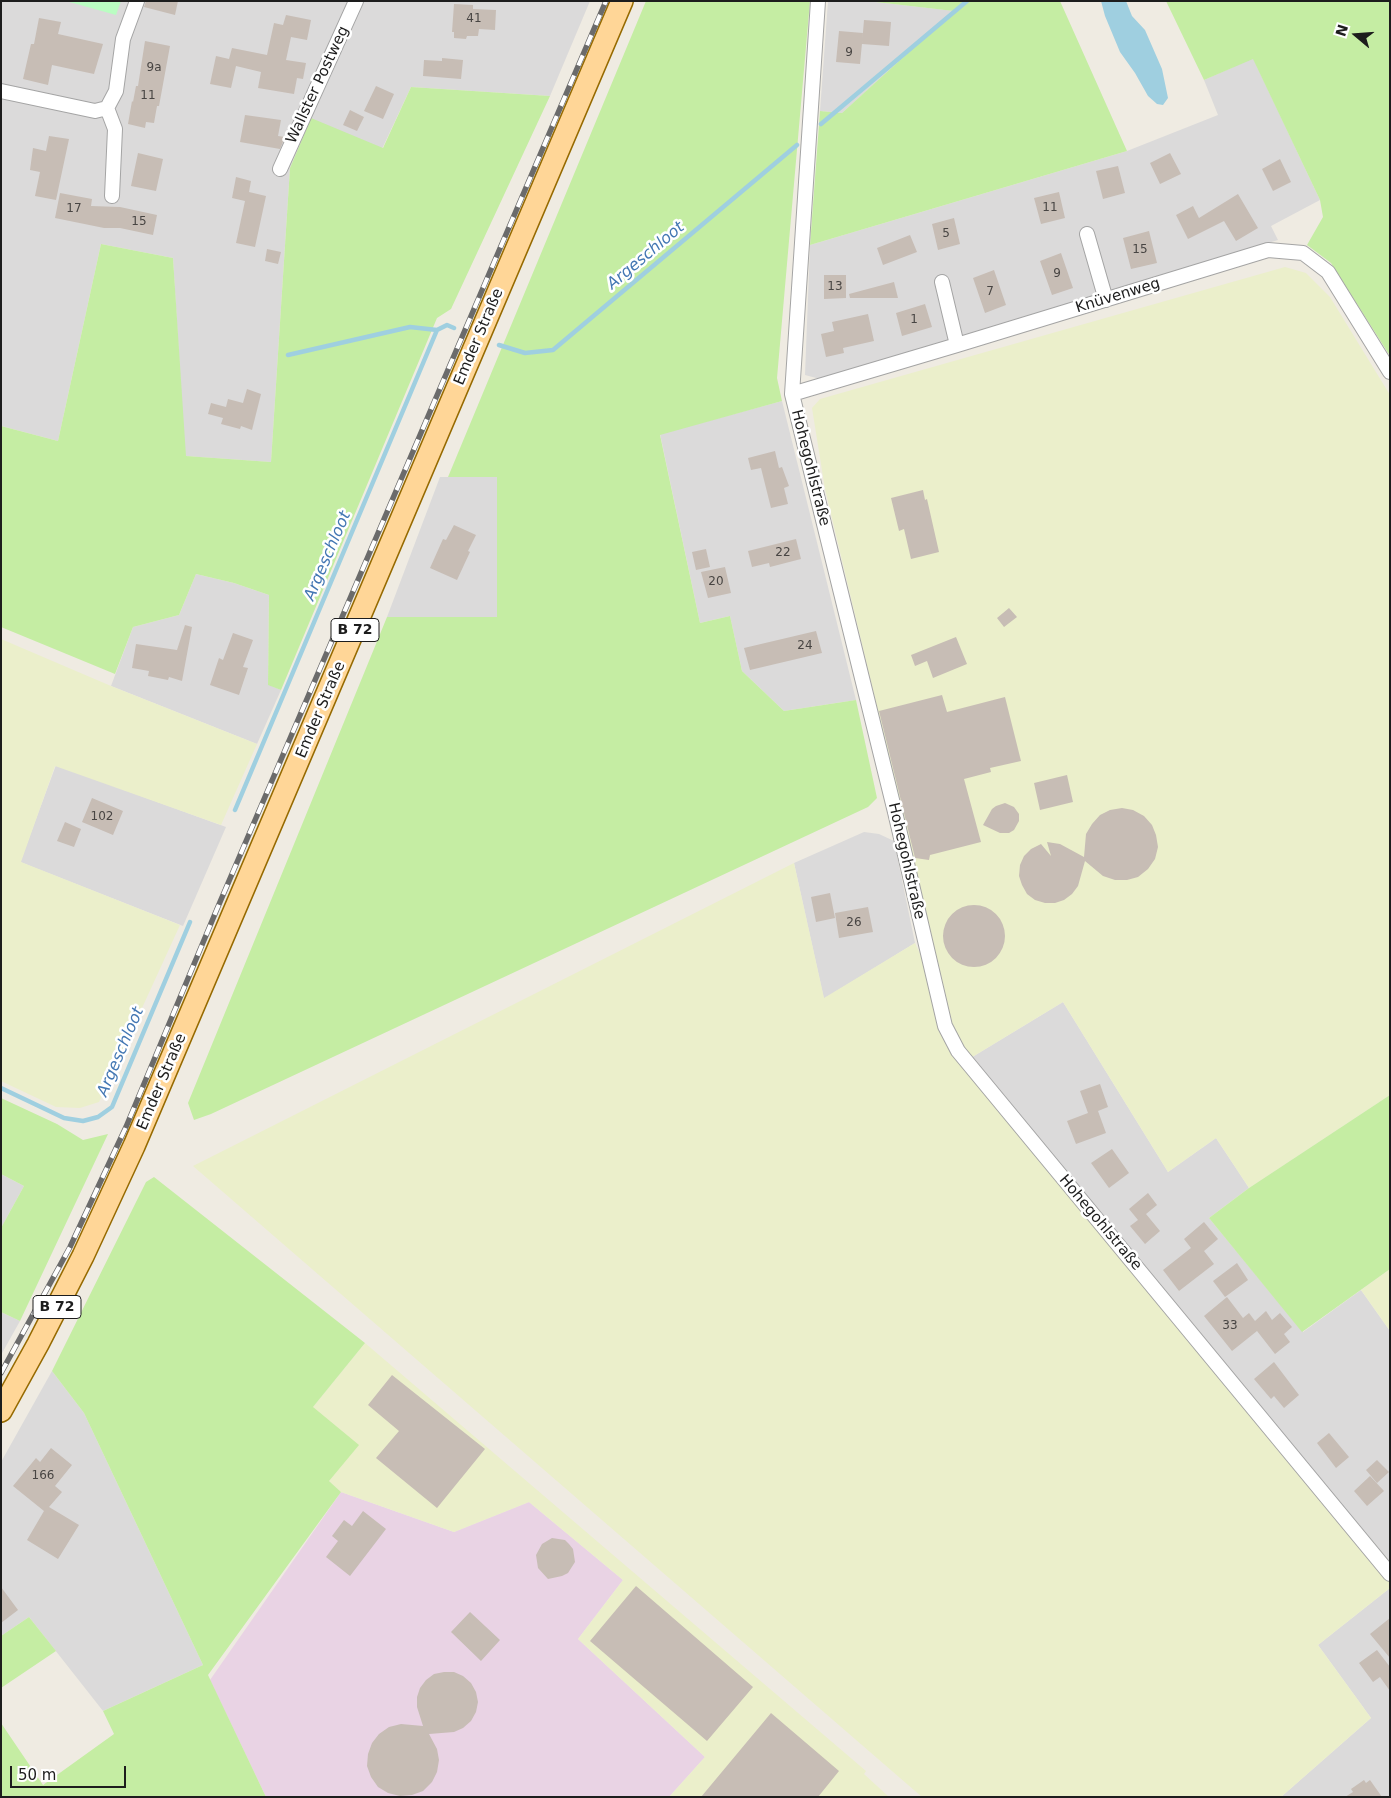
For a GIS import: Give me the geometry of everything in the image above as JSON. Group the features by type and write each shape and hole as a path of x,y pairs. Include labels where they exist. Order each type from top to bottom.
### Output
{"main road":[{"name":"Emder Straße","path":"1,1411 83,1256 134,1146 622,1"}],"street":[{"path":"1,92 94,111 107,108 116,91 123,39 137,1"},
{"name":"Wallster Postweg","path":"280,169 356,1"},
{"name":"Hohegohlstraße","path":"818,1 792,394 895,812 945,1026 958,1051 1390,1574"},
{"path":"107,108 116,129 112,196"},
{"path":"1087,234 1106,300"},
{"name":"Knüvenweg","path":"792,394 957,346 1268,250 1303,253 1328,272 1390,372"},
{"path":"942,282 957,346"}],"shaded area":[{"path":"1,1 590,1 550,96 411,87 382,149 311,119 290,168 271,462 185,456 173,258 101,244 58,441 1,426"},
{"path":"828,1 867,1 955,11 842,113 820,111"},
{"path":"1253,58 1320,200 1271,226 1278,240 820,379 805,375 810,245 1127,151 1218,115 1204,80"},
{"path":"782,401 856,700 784,711 742,671 730,616 700,623 660,434"},
{"path":"440,477 497,477 497,617 387,617"},
{"path":"196,574 234,583 269,595 268,684 281,690 257,744 111,686 133,627 179,615"},
{"path":"56,765 226,827 183,926 20,862"},
{"path":"864,832 879,834 894,841 915,943 824,999 794,863"},
{"path":"1063,1002 1168,1172 1216,1138 1249,1188 1209,1218 1303,1332 1361,1290 1390,1331 1390,1562 969,1059"},
{"path":"1,1174 24,1186 1,1228"},
{"path":"1,1312 20,1321 1,1355"},
{"path":"52,1371 84,1413 203,1665 103,1711 29,1617 1,1636 1,1462"},
{"path":"341,1492 454,1532 529,1502 623,1580 578,1639 705,1757 669,1797 266,1797 210,1680"},
{"path":"1390,1588 1390,1797 1281,1797 1371,1718 1318,1645"}],"green space":[{"path":"66,1 121,1 116,15"},
{"path":"646,1 810,1 777,378 782,401 660,435 700,623 730,616 742,671 784,711 856,700 877,798 868,807 211,1114 194,1120 188,1103 387,617 497,617 497,477 448,477"},
{"path":"867,1 1060,1 1127,151 810,245 820,111 842,113 954,11"},
{"path":"1166,1 1390,1 1390,356 1331,263 1307,245 1323,217 1320,200 1253,59 1204,80"},
{"path":"411,87 550,96 451,309 437,318 281,690 268,685 269,595 234,583 196,574 179,615 133,627 115,674 1,627 1,426 58,441 101,244 173,258 186,456 271,462 290,168 311,118 383,148"},
{"path":"1285,267 1306,273 1330,297 1390,395 1390,1095 1249,1188 1216,1138 1168,1172 1063,1002 969,1059 1390,1562 1390,1588 1318,1645 1371,1718 1281,1797 922,1797 193,1166 794,863 824,998 915,943 952,1022 825,489 812,408 820,399"},
{"path":"1,639 111,686 257,744 221,825 55,766 21,862 180,925 99,1102 80,1108 56,1107 1,1081"},
{"path":"1390,1095 1390,1269 1302,1332 1209,1218 1249,1188"},
{"path":"1,1098 57,1124 83,1140 108,1134 20,1321 1,1312 1,1228 24,1186 1,1174"},
{"path":"154,1177 365,1343 313,1407 359,1445 329,1481 341,1492 208,1675 266,1797 1,1797 1,1723 43,1785 114,1734 103,1711 203,1665 84,1413 52,1371 146,1182"},
{"path":"1390,1269 1390,1331 1361,1290"},
{"path":"365,1343 866,1771 864,1774 889,1797 669,1797 705,1757 578,1639 623,1580 529,1502 454,1532 341,1492 329,1481 313,1407"},
{"path":"29,1617 56,1651 1,1688 1,1636"}],"water":[{"path":"1101,1 1126,1 1132,16 1145,30 1162,69 1168,98 1163,105 1157,104 1148,96 1120,52"}],"building":[{"path":"146,1 178,1 175,15 144,7"},
{"path":"454,4 473,5 473,9 496,10 495,30 479,29 478,36 467,36 466,39 454,38 454,32 452,32"},
{"path":"286,15 311,20 307,40 291,37 286,60 306,63 303,79 297,78 294,94 258,88 261,72 236,66 231,88 210,84 216,56 229,59 232,48 267,55 274,23 283,25"},
{"path":"39,18 61,22 58,34 103,44 94,74 52,65 48,85 23,79 31,44 34,44"},
{"path":"864,20 891,22 889,46 862,44"},
{"path":"839,31 863,33 860,64 836,62"},
{"path":"145,41 170,46 154,123 146,122 145,128 128,124 132,101 136,86 138,86"},
{"path":"442,58 463,60 461,79 423,76 424,60 442,61"},
{"path":"376,86 394,94 383,119 364,111"},
{"path":"350,110 364,117 357,131 343,125"},
{"path":"245,115 281,120 278,136 285,137 280,149 240,142"},
{"path":"49,136 69,139 56,200 35,196 40,172 30,170 33,148 46,151"},
{"path":"138,153 163,159 156,191 131,186"},
{"path":"1170,153 1181,174 1160,184 1150,163"},
{"path":"1280,159 1291,182 1273,191 1262,169"},
{"path":"1118,166 1125,193 1103,199 1096,171"},
{"path":"236,177 251,181 249,192 266,196 255,247 236,243 245,201 232,198"},
{"path":"1059,192 1065,218 1041,224 1034,198"},
{"path":"60,193 92,199 91,206 120,207 157,215 153,235 55,218"},
{"path":"1238,194 1258,228 1236,241 1224,221 1188,239 1176,215 1193,206 1199,218"},
{"path":"954,218 960,244 938,250 932,224"},
{"path":"1149,231 1157,263 1131,269 1123,238"},
{"path":"910,235 917,252 883,265 877,248"},
{"path":"267,249 281,252 278,264 265,261"},
{"path":"1061,253 1073,288 1052,295 1040,261"},
{"path":"994,270 1006,305 985,313 973,278"},
{"path":"824,275 846,275 846,298 824,299"},
{"path":"894,282 898,298 850,298 849,294"},
{"path":"925,304 932,327 902,336 896,313"},
{"path":"868,314 874,341 843,348 844,353 826,357 821,334 834,331 832,322"},
{"path":"247,389 261,394 252,430 241,426 240,429 221,424 223,418 208,414 211,403 226,407 228,399 243,403"},
{"path":"775,451 779,468 782,467 789,486 784,488 788,504 771,508 761,468 751,470 748,458"},
{"path":"923,490 925,500 927,499 939,552 911,559 904,529 899,531 891,498"},
{"path":"454,525 476,535 457,580 430,568 443,539 446,540"},
{"path":"796,539 801,559 770,567 769,563 752,567 748,551"},
{"path":"706,549 710,567 696,570 692,552"},
{"path":"725,567 731,593 708,598 701,572"},
{"path":"1009,608 1017,617 1004,627 997,618"},
{"path":"185,625 192,627 182,681 169,677 168,680 148,676 149,671 132,668 136,644 177,650"},
{"path":"816,631 822,653 750,670 744,648"},
{"path":"233,633 253,640 243,667 248,668 239,695 210,685 219,658 223,660"},
{"path":"956,637 967,664 933,678 927,661 915,666 911,655"},
{"path":"942,695 947,712 1005,697 1021,761 990,768 991,772 964,779 981,842 930,855 929,860 915,858 879,711"},
{"path":"1067,775 1073,802 1040,810 1034,783"},
{"path":"92,798 123,811 113,835 82,822"},
{"path":"1005,803 1014,807 1019,814 1019,821 1014,830 1009,833 1000,833 983,825 992,809"},
{"path":"1122,808 1133,810 1144,816 1152,825 1158,847 1155,859 1148,869 1138,877 1127,880 1115,880 1103,876 1085,861 1078,886 1064,900 1055,903 1045,903 1035,900 1027,894 1019,876 1020,865 1024,856 1031,849 1041,844 1051,856 1047,842 1060,844 1084,857 1086,834 1092,824 1100,815 1110,810"},
{"path":"65,822 81,829 74,847 57,841"},
{"path":"830,893 835,918 816,922 811,897"},
{"path":"968,905 980,905 996,914 1003,924 1005,936 1003,948 996,958 980,967 968,967 957,962 948,953 943,942 943,930 948,919 957,910"},
{"path":"868,907 873,932 839,938 835,913"},
{"path":"1100,1084 1108,1107 1098,1111 1106,1133 1076,1144 1067,1121 1088,1113 1080,1091"},
{"path":"1112,1149 1129,1173 1109,1188 1091,1163"},
{"path":"1148,1193 1157,1205 1146,1214 1160,1231 1145,1244 1130,1226 1138,1220 1129,1209"},
{"path":"1204,1222 1218,1239 1204,1251 1214,1264 1179,1291 1163,1270 1191,1248 1184,1239"},
{"path":"1237,1263 1248,1280 1225,1297 1213,1281"},
{"path":"1227,1297 1243,1318 1249,1313 1255,1321 1266,1311 1272,1320 1280,1313 1292,1327 1284,1334 1290,1342 1275,1354 1257,1331 1232,1351 1204,1316"},
{"path":"1274,1362 1299,1395 1284,1408 1274,1396 1271,1399 1254,1379"},
{"path":"392,1375 485,1449 437,1508 376,1458 399,1431 368,1405"},
{"path":"1329,1433 1349,1457 1336,1468 1317,1443"},
{"path":"51,1448 72,1465 55,1486 62,1492 49,1507 79,1525 58,1559 27,1540 44,1511 13,1486 36,1458 40,1462"},
{"path":"1377,1460 1389,1472 1377,1483 1366,1470"},
{"path":"1370,1476 1384,1491 1367,1506 1354,1491"},
{"path":"363,1511 386,1529 350,1576 326,1557 338,1541 332,1536 344,1520 352,1526"},
{"path":"552,1538 565,1540 569,1544 573,1549 575,1562 568,1573 548,1579 538,1568 536,1555 542,1544"},
{"path":"636,1586 753,1687 707,1741 590,1641"},
{"path":"1,1587 18,1610 1,1623"},
{"path":"470,1612 500,1640 481,1661 451,1632"},
{"path":"1390,1618 1390,1658 1370,1634"},
{"path":"1377,1650 1390,1667 1390,1691 1380,1677 1373,1682 1359,1663"},
{"path":"454,1672 463,1676 471,1683 476,1692 478,1702 476,1712 471,1721 463,1728 454,1732 429,1734 437,1749 439,1760 437,1772 432,1782 423,1791 412,1795 400,1796 388,1793 378,1787 371,1777 367,1766 368,1754 372,1743 379,1734 389,1727 401,1724 423,1726 417,1707 417,1697 420,1688 434,1674"},
{"path":"771,1713 839,1771 818,1797 701,1797"},
{"path":"1364,1780 1366,1783 1370,1780 1382,1797 1345,1797 1353,1792 1351,1789"}],"waterway":[{"name":"Argeschloot","path":"821,124 967,1"},
{"name":"Argeschloot","path":"499,345 525,353 553,350 797,145"},
{"name":"Argeschloot","path":"235,810 437,330 447,325 454,328"},
{"path":"288,355 410,327 437,330"},
{"name":"Argeschloot","path":"1,1088 64,1118 83,1121 98,1117 112,1107 190,922"}],"railway":[{"path":"1,1373 70,1247 126,1127 217,909 606,1"}]}
